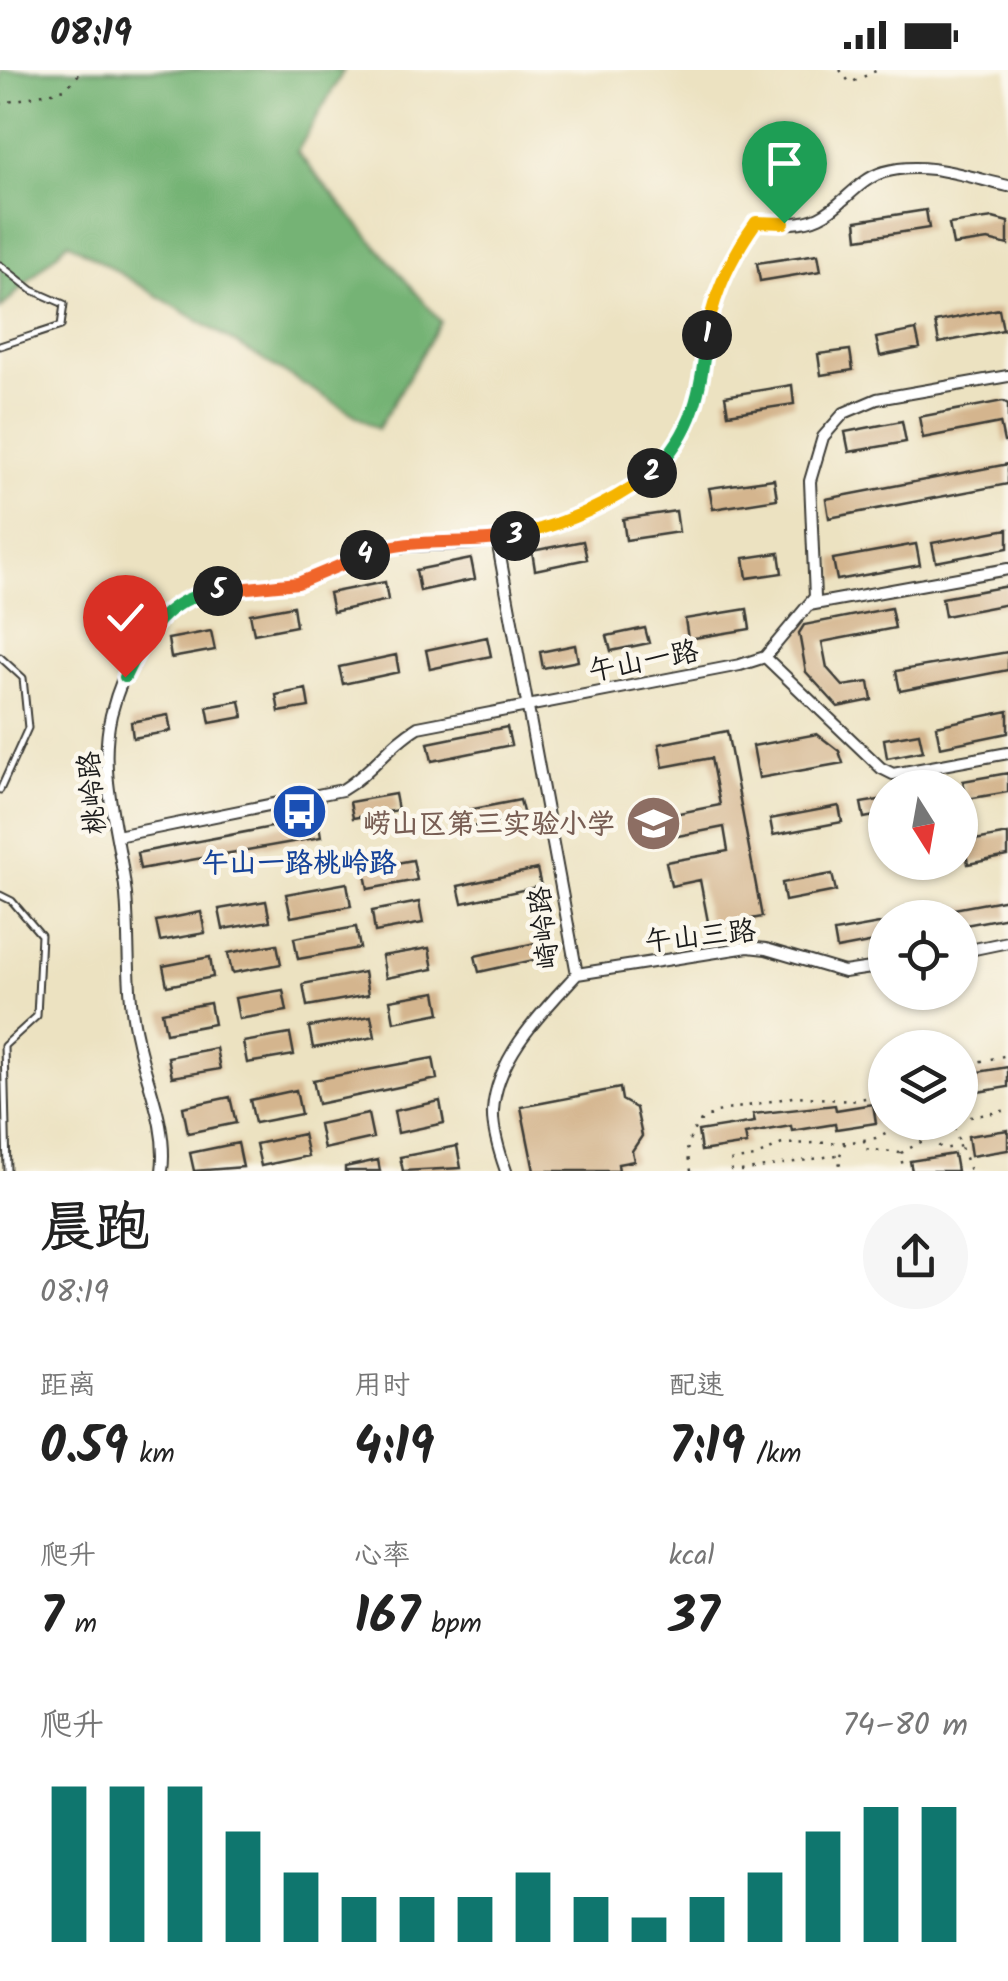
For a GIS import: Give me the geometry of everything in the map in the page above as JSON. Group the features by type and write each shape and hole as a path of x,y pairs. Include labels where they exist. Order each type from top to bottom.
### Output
{"street":[{"name":"桃岭路","path":"162,1171 162,1130 136,1035 126,892 106,751 112,714 140,645 166,611 196,593 298,583 372,552 404,546 496,540 555,525 611,501 654,471 689,425 699,395 708,327 717,295 737,250 756,222 784,223 820,217 862,183 901,168 934,168 1008,186"},
{"path":"1008,376 877,400 844,412 823,436 810,481 815,597 765,657 881,768 893,774 1008,753"},
{"name":"崎岭路","path":"496,540 577,974 534,1022 505,1068 493,1111 506,1171"},
{"path":"809,605 1008,569"},
{"name":"午山一路","path":"117,836 326,795 358,780 400,738 418,728 765,657"},
{"path":"978,948 1008,942"},
{"name":"午山三路","path":"577,974 748,946 844,972 868,968"}],"lane":[{"path":"0,265 32,290 64,304 62,326 0,346"},
{"path":"0,657 23,678 28,728 0,790"},
{"path":"0,894 12,901 41,935 37,1016 4,1046 7,1171"}],"path":[{"path":"0,104 65,89 83,70"},
{"path":"840,70 850,82 878,70"},
{"path":"978,1062 1008,1055"},
{"path":"691,1171 687,1151 690,1134 698,1123 717,1112 797,1096 852,1101 868,1098"},
{"path":"978,1116 1008,1110"},
{"path":"732,1171 730,1161 755,1157 782,1144 868,1139"},
{"path":"864,1140 865,1149 900,1153 924,1140"},
{"path":"933,1140 942,1150 962,1146"},
{"path":"959,1140 970,1171"},
{"path":"842,1171 840,1157 846,1141"},
{"path":"900,1153 904,1171"},
{"path":"741,1171 840,1157"}],"green space":[{"path":"0,70 344,70 297,152 441,322 378,429 68,242 0,309"}],"building":[{"path":"926,210 929,228 858,239 856,221"},
{"path":"993,218 1008,222 1008,245 988,240 953,245 949,224"},
{"path":"818,254 821,271 760,281 757,263"},
{"path":"999,309 1003,330 939,343 935,322"},
{"path":"916,330 920,348 880,356 876,338"},
{"path":"850,350 853,370 821,375 818,354"},
{"path":"792,385 794,404 728,414 725,396"},
{"path":"1003,401 1008,404 1008,442 1004,442 1000,423 923,438 919,417"},
{"path":"902,421 906,442 849,452 845,432"},
{"path":"1008,464 1008,484 829,518 826,499"},
{"path":"774,479 777,499 713,509 709,488"},
{"path":"676,511 679,532 626,540 623,519"},
{"path":"1008,529 1008,548 936,562 932,543"},
{"path":"583,541 587,559 535,570 532,551"},
{"path":"916,544 920,565 837,580 833,559"},
{"path":"779,553 782,573 747,578 744,558"},
{"path":"471,559 475,579 420,591 416,570"},
{"path":"385,582 388,600 333,612 329,593"},
{"path":"1008,586 1008,604 945,616 942,598"},
{"path":"293,606 296,626 254,634 250,614"},
{"path":"891,608 895,628 822,642 827,668 843,686 869,682 872,700 838,707 806,672 799,633 804,625"},
{"path":"747,609 750,629 688,639 685,619"},
{"path":"645,628 649,643 611,651 607,636"},
{"path":"211,631 215,650 171,658 168,639"},
{"path":"487,637 491,656 430,669 426,650"},
{"path":"575,645 578,661 543,668 540,652"},
{"path":"1008,652 1008,670 900,691 896,671"},
{"path":"396,655 399,672 343,684 339,667"},
{"path":"306,689 309,707 279,712 276,695"},
{"path":"240,701 243,717 210,723 207,707"},
{"path":"1008,711 1008,733 940,747 936,726"},
{"path":"168,715 171,731 133,738 131,722"},
{"path":"507,727 511,745 432,761 428,743"},
{"path":"727,731 762,917 709,927 700,880 671,886 666,862 728,851 724,827 678,836 674,814 720,805 711,758 663,767 659,744"},
{"path":"919,733 923,751 887,758 884,739"},
{"path":"817,734 839,751 843,763 759,778 753,746"},
{"path":"1008,773 1008,792 978,797 978,778"},
{"path":"395,794 398,810 353,818 350,802"},
{"path":"520,800 524,816 457,830 453,813"},
{"path":"868,802 868,817 864,818 861,803"},
{"path":"839,806 842,822 773,835 770,819"},
{"path":"318,818 321,837 140,869 137,853"},
{"path":"1008,834 1008,856 978,862 978,839"},
{"path":"413,860 417,880 368,889 364,869"},
{"path":"537,869 541,886 462,903 458,886"},
{"path":"832,874 836,891 785,901 782,883"},
{"path":"347,883 351,906 291,917 286,894"},
{"path":"1008,899 1008,917 978,923 978,905"},
{"path":"266,901 270,921 223,929 219,909"},
{"path":"419,902 423,923 375,932 372,911"},
{"path":"201,912 205,933 160,941 156,921"},
{"path":"868,926 868,943 837,949 834,932"},
{"path":"356,927 360,948 298,959 294,938"},
{"path":"549,940 552,956 479,972 475,956"},
{"path":"277,944 281,964 232,973 228,953"},
{"path":"429,948 433,969 386,978 382,956"},
{"path":"210,957 213,977 167,986 163,966"},
{"path":"364,972 368,995 307,1006 303,984"},
{"path":"283,990 287,1011 239,1019 235,998"},
{"path":"436,992 440,1013 394,1022 390,1000"},
{"path":"210,1003 214,1024 166,1033 162,1012"},
{"path":"371,1016 375,1037 313,1048 309,1027"},
{"path":"290,1034 294,1055 247,1063 243,1042"},
{"path":"216,1048 220,1069 172,1077 168,1057"},
{"path":"433,1058 437,1079 318,1104 313,1080"},
{"path":"1008,1067 1008,1087 978,1092 978,1072"},
{"path":"620,1088 622,1100 636,1108 642,1136 632,1151 634,1161 618,1164 619,1171 534,1171 521,1107"},
{"path":"296,1090 301,1114 255,1123 250,1100"},
{"path":"230,1097 236,1123 188,1133 183,1107"},
{"path":"440,1101 444,1123 398,1133 394,1111"},
{"path":"835,1105 836,1110 868,1105 868,1124 836,1129 835,1124 792,1131 791,1126 745,1134 747,1144 701,1151 698,1131 755,1122 753,1114"},
{"path":"368,1114 373,1138 324,1149 319,1124"},
{"path":"1008,1130 1008,1150 971,1156 969,1140 978,1140 978,1134"},
{"path":"303,1134 308,1156 261,1166 256,1144"},
{"path":"238,1143 243,1167 194,1171 190,1153"},
{"path":"457,1146 461,1168 403,1171 400,1157"},
{"path":"954,1154 957,1171 912,1171 910,1161"},
{"path":"378,1160 380,1171 345,1171 345,1167"}],"place":[{"name":"午山一路桃岭路","path":"299,811"},
{"name":"崂山区第三实验小学","path":"654,823"}],"route":[{"path":"125,677 140,645 166,611 196,593 298,583 372,552 404,546 496,540 555,525 632,488 654,471 689,425 699,395 708,327 737,250 756,222 784,223"}]}
